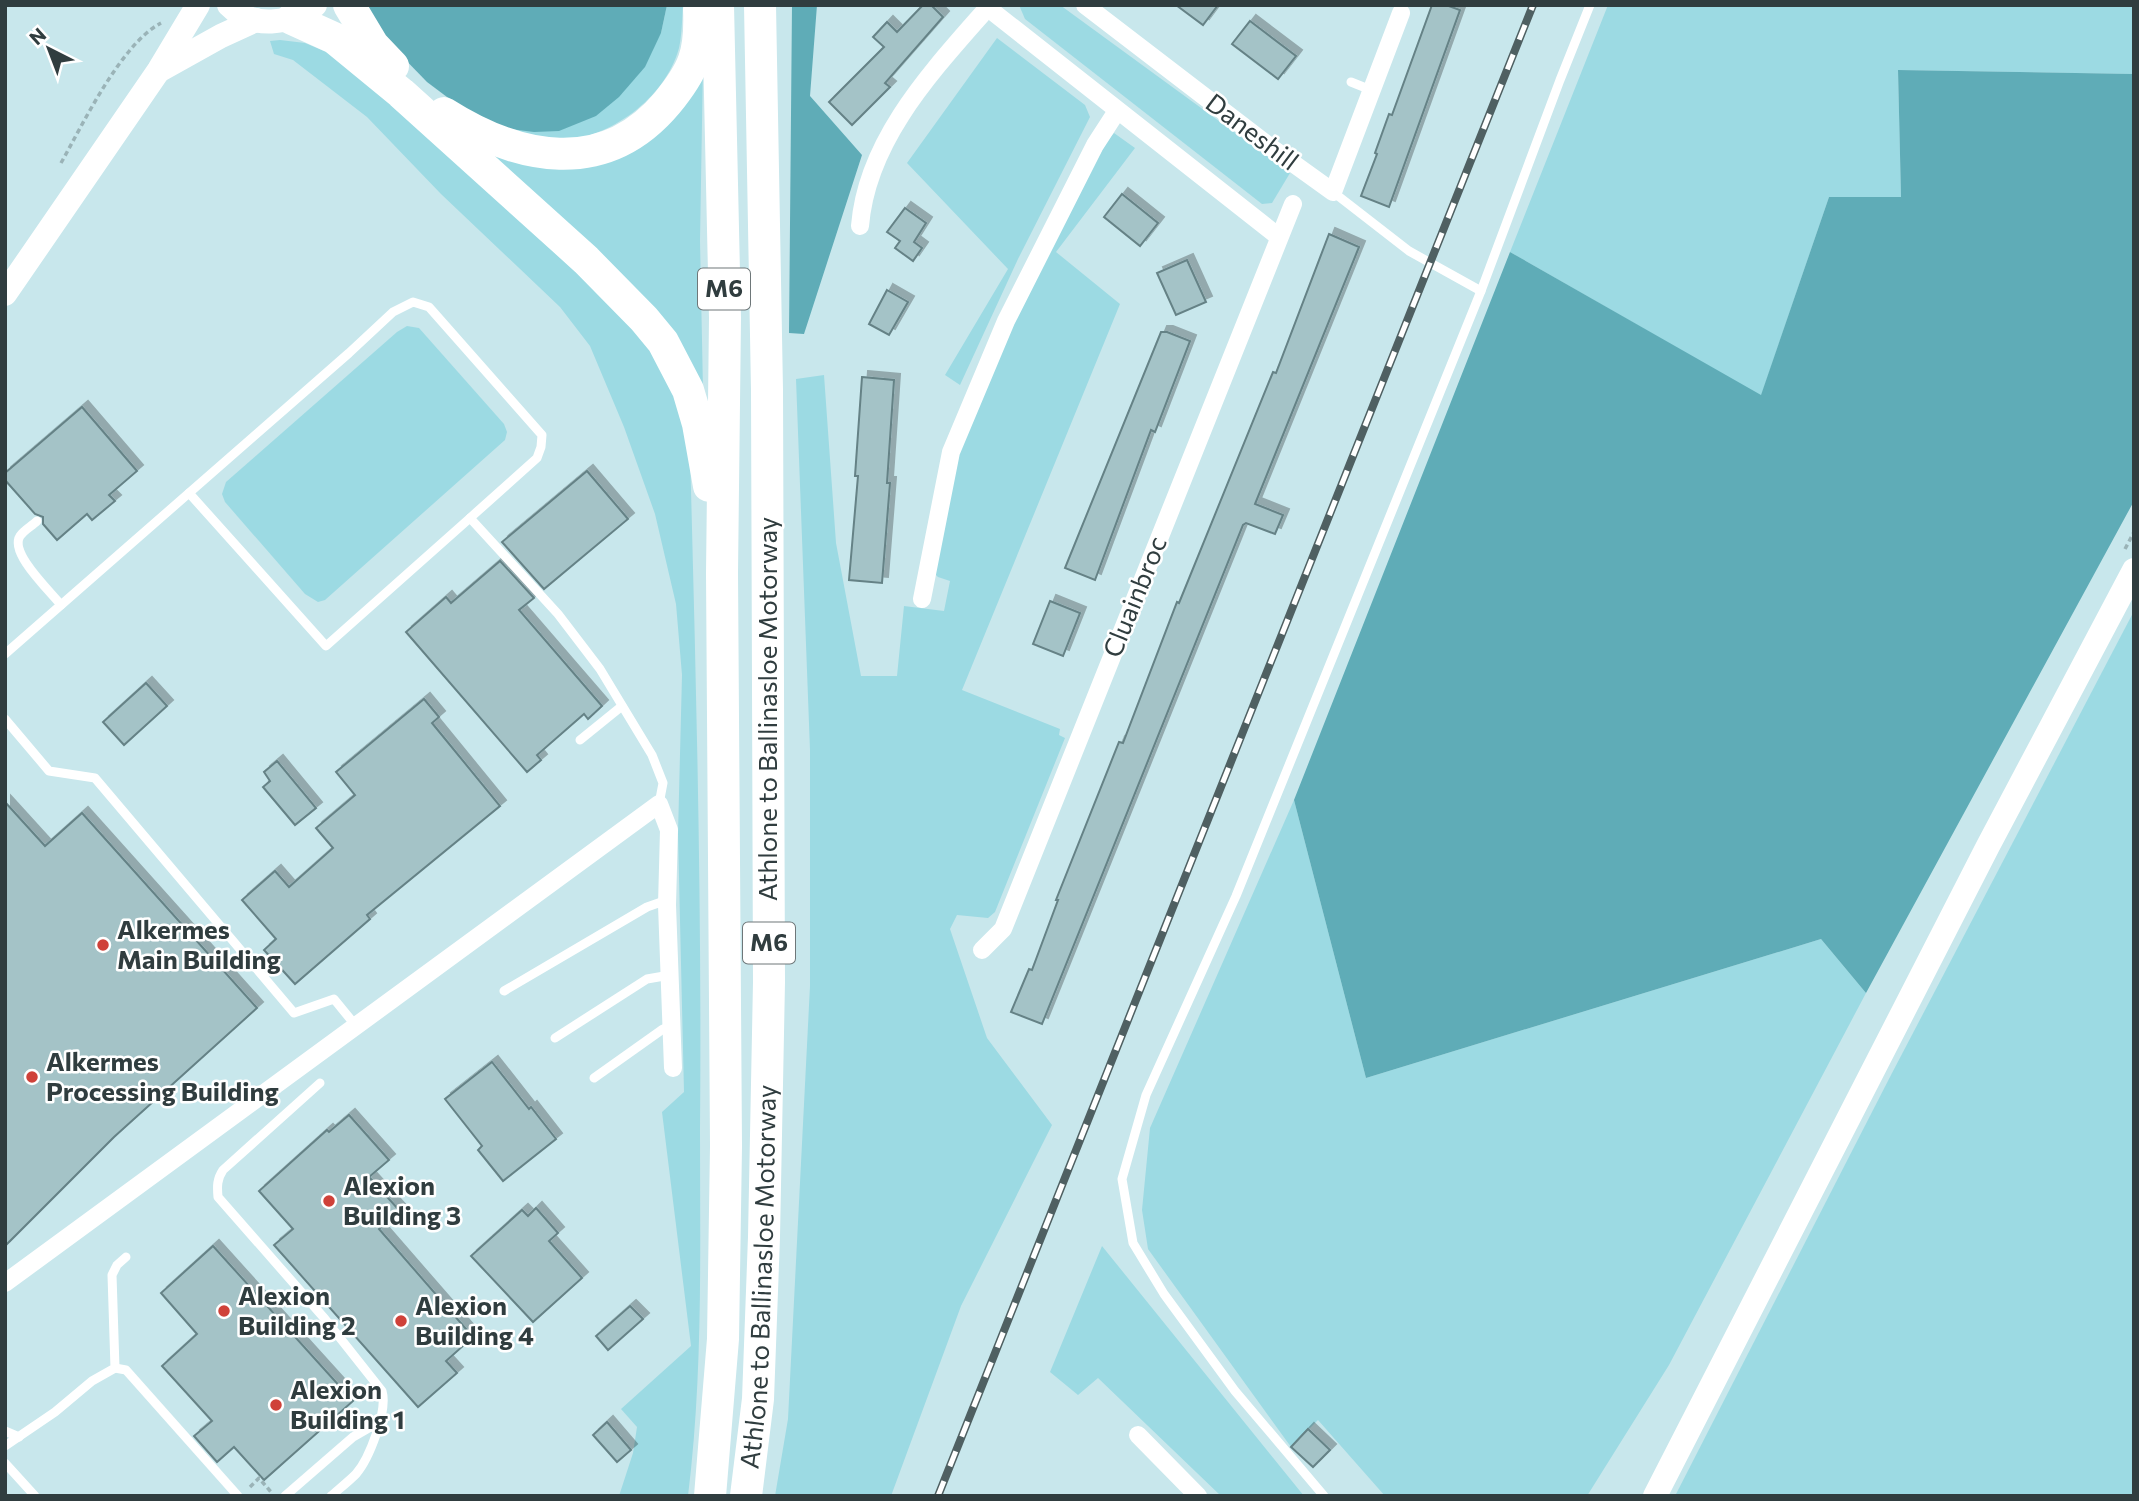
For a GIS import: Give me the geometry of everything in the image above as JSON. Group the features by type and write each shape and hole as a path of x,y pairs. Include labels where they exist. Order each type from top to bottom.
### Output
{"highway":[{"path":"349,5 373,45 410,84 442,112 473,131 510,146 542,152 576,154 610,146 641,129 664,106 687,78 694,62 700,31 699,5"},
{"name":"Athlone to Ballinasloe Motorway","path":"710,1496 723,1339 726,1160 722,573 725,318 718,5"},
{"name":"Athlone to Ballinasloe Motorway","path":"746,1496 758,1399 769,982 767,403 760,5"},
{"path":"304,12 401,93 586,260 663,342 688,390 698,424 722,573"}],"main road":[{"path":"5,294 159,70 198,5"},
{"path":"229,5 235,12 268,22 304,12"},
{"path":"159,70 256,20"},
{"path":"1655,1496 1988,846 2134,570"}],"street":[{"name":"Daneshill","path":"1085,5 1333,192"},
{"path":"860,226 869,180 886,141 910,102 935,69 989,6 1117,111 1279,237"},
{"path":"1333,192 1401,13"},
{"path":"922,599 951,452 1006,321 1096,145 1117,111"},
{"name":"Cluainbroc","path":"982,950 1003,929 1293,204"},
{"path":"5,1283 659,804 669,830 667,900 673,1068"},
{"path":"1138,1435 1198,1496"}],"lane":[{"path":"1324,1496 1235,1391 1164,1294 1133,1243 1122,1179 1146,1094 1236,896 1481,291 1590,5"},
{"path":"1351,82 1371,90"},
{"path":"1333,192 1409,251 1481,291"},
{"path":"5,654 393,312 413,302 429,307 542,435 537,458 326,646 189,492"},
{"path":"470,518 558,614 600,668 652,755 663,783 659,804"},
{"path":"37,521 19,537 17,548 22,558 61,605"},
{"path":"580,740 622,706"},
{"path":"5,719 49,771 95,778 294,1013 334,999 356,1026"},
{"path":"504,990 647,907 667,900"},
{"path":"555,1038 647,979 670,975"},
{"path":"594,1078 672,1025"},
{"path":"320,1083 223,1170 218,1178 218,1197 325,1319 384,1396 372,1446 358,1472 331,1496"},
{"path":"115,1368 112,1275 117,1265 126,1257"},
{"path":"5,1446 55,1412 92,1381 115,1368 126,1370 238,1496"},
{"path":"285,1496 353,1437 379,1422"},
{"path":"5,1431 19,1437"},
{"path":"5,1463 35,1496"}],"path":[{"path":"61,163 107,83 141,38 149,30 166,21"},
{"path":"250,1487 259,1478 275,1496"}],"shaded area":[{"path":"363,5 667,5 661,33 645,67 619,97 596,116 559,131 534,132 495,127 451,100 427,82 393,47"},
{"path":"667,5 683,5 679,48 672,67 661,84 633,113 597,133 558,142 536,139 496,127 661,33"},
{"path":"792,5 817,5 810,96 862,155 804,334 789,333"},
{"path":"1019,5 1060,5 1290,173 1272,203 1262,204 1025,19"},
{"path":"1608,5 2134,5 2134,74 1898,70 1901,198 1829,197 1761,396 1510,252"},
{"path":"997,38 1085,105 1090,117 1018,259 960,385 945,375 1008,269 907,163"},
{"path":"270,41 305,43 331,54 334,51 625,317 660,362 681,409 690,452 700,961 700,1314 688,1496 619,1496 633,1453 637,1427 621,1409 691,1346 662,1112 684,1092 678,834 682,675 676,604 655,514 624,427 590,346 560,307 441,194 367,117 293,60 274,54"},
{"path":"703,63 700,241 703,390 486,150 584,162"},
{"path":"1898,70 2134,74 2134,501 1866,993 1821,939 1366,1078 1294,800 1510,252 1761,395 1829,197 1901,197"},
{"path":"1114,133 1135,148 1056,252 1120,304 962,690 1060,729 1059,735 1065,738 995,912 988,918 957,915 950,929 987,1038 1052,1125 961,1306 891,1496 775,1496 788,1419 810,986 810,750 796,379 824,375 836,543 861,676 897,676 904,606 944,611 950,581 935,574 957,459 999,352 1071,207"},
{"path":"407,326 419,328 504,424 507,432 505,440 325,600 318,602 305,594 225,502 222,494 226,482"},
{"path":"2134,611 2134,1496 1675,1496 1891,1075"},
{"path":"1294,800 1366,1078 1821,939 1866,993 1669,1365 1587,1496 1385,1496 1318,1420 1291,1447 1148,1249 1142,1210 1150,1128"},
{"path":"1102,1246 1304,1496 1221,1496 1098,1378 1078,1395 1050,1372"}],"building":[{"path":"923,5 931,5 943,17 885,83 890,87 852,125 829,102 884,47 873,37 887,22 897,32"},
{"path":"1176,5 1218,5 1203,25"},
{"path":"1432,5 1446,5 1460,10 1389,207 1361,196 1389,114 1392,115"},
{"path":"1250,21 1296,56 1278,79 1232,44"},
{"path":"1122,194 1158,223 1140,246 1104,217"},
{"path":"905,208 926,223 914,242 922,248 913,261 895,248 900,241 887,232"},
{"path":"1329,234 1359,247 1255,504 1283,515 1275,534 1246,523 1243,525 1042,1024 1011,1012 1029,969 1032,970 1056,900 1119,742 1123,743 1177,602 1179,603 1273,372 1276,373"},
{"path":"1187,260 1206,302 1176,315 1157,273"},
{"path":"887,290 908,302 889,335 869,324"},
{"path":"1161,332 1190,341 1155,432 1151,430 1095,580 1065,568"},
{"path":"862,377 894,380 882,583 849,580 858,476 855,476"},
{"path":"82,407 137,471 109,495 115,501 92,520 87,514 57,540 43,524 43,517 35,514 5,480 5,473"},
{"path":"587,471 628,519 544,589 502,542"},
{"path":"500,561 534,598 519,610 602,706 588,719 584,714 537,755 541,760 527,772 406,632 446,597 451,603"},
{"path":"1050,601 1080,613 1063,656 1033,644"},
{"path":"146,683 167,706 124,745 103,722"},
{"path":"424,699 439,717 432,723 500,806 367,915 370,919 295,984 264,950 276,939 242,900 275,871 289,887 333,848 316,828 355,795 336,772"},
{"path":"277,761 316,808 295,825 263,787 270,781 264,772"},
{"name":"Alkermes Main Building","path":"5,802 45,846 82,813 257,1008 114,1137 5,1246"},
{"path":"492,1062 556,1139 503,1181 478,1150 482,1146 445,1099"},
{"path":"349,1115 389,1160 369,1177 399,1210 379,1229 473,1337 446,1361 457,1373 418,1407 274,1245 293,1229 259,1191 327,1130 329,1132"},
{"path":"536,1208 558,1233 549,1241 582,1278 533,1322 471,1256 522,1210 528,1216"},
{"path":"213,1246 353,1401 264,1480 234,1447 217,1462 194,1436 212,1421 162,1366 197,1334 161,1293"},
{"path":"630,1306 643,1319 608,1350 596,1336"},
{"path":"607,1422 631,1450 617,1462 593,1435"},
{"path":"1308,1429 1330,1450 1313,1467 1291,1447"}],"railway":[{"path":"938,1496 1533,5"}],"place":[{"name":"Alkermes Main Building","path":"103,945"},
{"name":"Alkermes Processing Building","path":"32,1077"},
{"name":"Alexion Building 3","path":"329,1201"},
{"name":"Alexion Building 2","path":"224,1311"},
{"name":"Alexion Building 4","path":"401,1321"},
{"name":"Alexion Building 1","path":"276,1405"}]}
